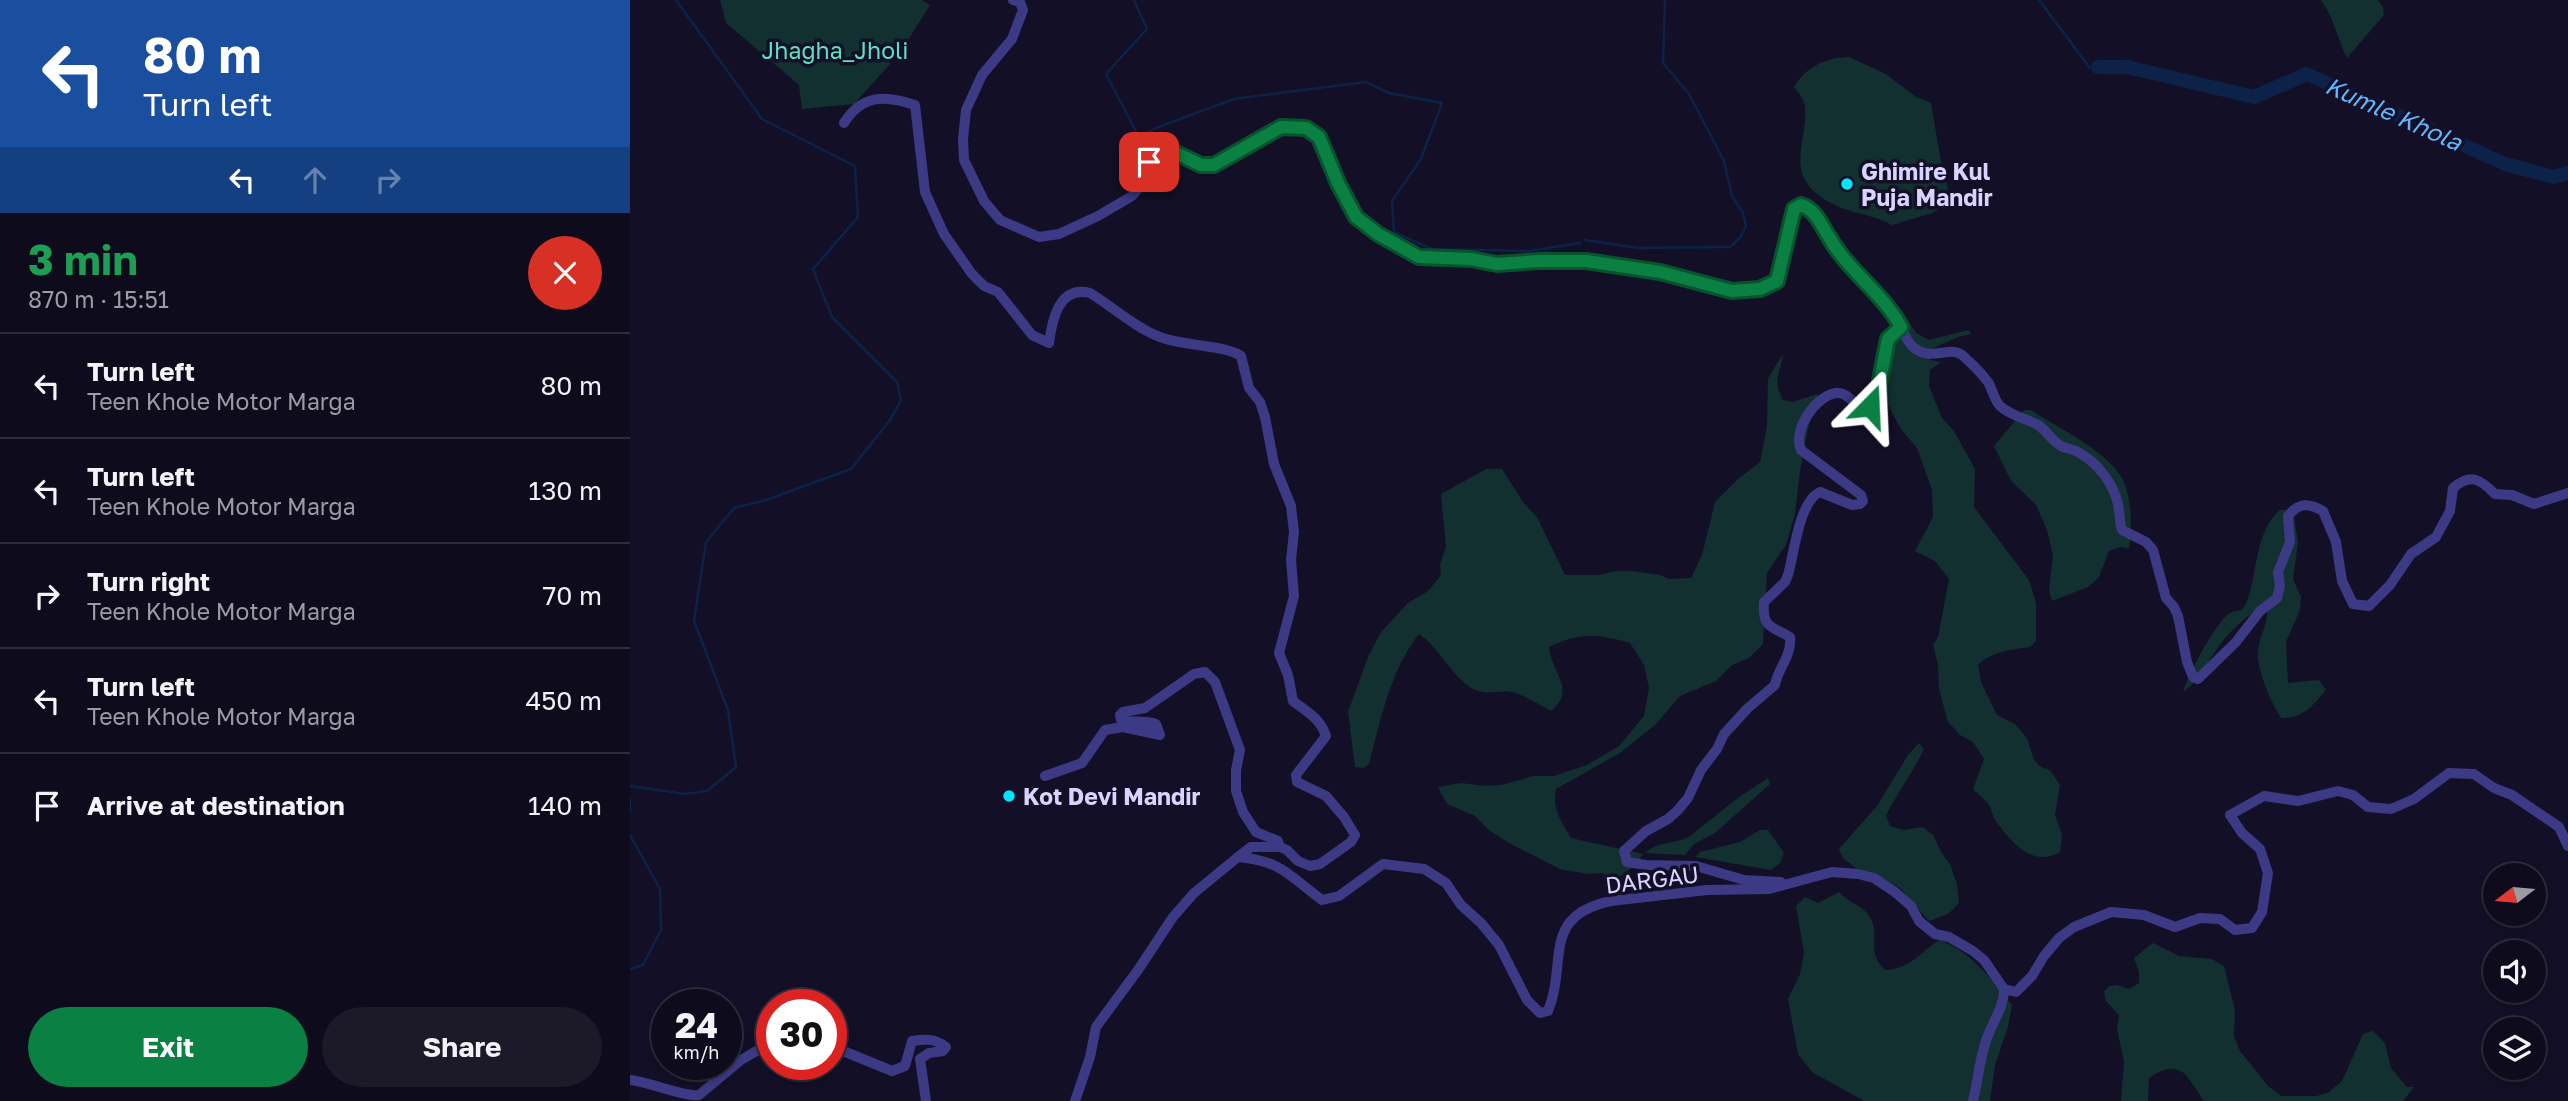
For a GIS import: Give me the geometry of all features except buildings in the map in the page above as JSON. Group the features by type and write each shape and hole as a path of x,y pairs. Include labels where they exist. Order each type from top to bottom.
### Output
{"street":[{"path":"1013,0 1020,2 1023,10 1012,39 982,75 966,110 964,160 984,201 1000,220 1039,237 1059,234 1132,196 1139,188 1149,162 1161,154 1174,152 1201,165 1214,165 1261,136 1290,126 1306,128 1319,137 1356,217 1378,234 1419,257 1471,259 1497,264 1586,261 1660,272 1732,291 1760,289 1777,281 1794,209 1801,205 1808,208 1822,222 1829,238 1849,265 1894,313 1908,341 1919,352 1927,355 1956,352 1962,355 1989,383 1993,397 2001,406 2047,431 2050,438 2076,451 2103,474 2111,484 2117,500 2122,530 2146,542 2154,550 2166,598 2178,616 2187,662 2193,677 2198,679 2236,642 2260,611 2277,598 2280,586 2278,572 2290,542 2288,516 2295,507 2311,504 2323,511 2336,542 2342,581 2353,604 2360,607 2369,606 2390,584 2411,554 2436,537 2450,511 2453,488 2463,480 2476,479 2495,494 2512,495 2534,504 2568,493"},
{"path":"844,123 857,107 872,99 889,97 915,105 925,192 937,219 964,267 984,286 998,292 1032,335 1049,343 1053,318 1058,307 1071,293 1081,290 1159,337 1229,351 1241,356 1249,388 1261,402 1271,453 1291,506 1294,532 1291,560 1294,596 1279,653 1288,675 1293,701 1314,716 1322,725 1326,736 1296,775 1297,782 1326,796 1355,835 1351,842 1320,864 1310,866 1280,847 1251,847 1194,893 1173,917 1139,970 1096,1027 1090,1057 1075,1101"},
{"path":"1792,883 1744,880 1696,866 1627,862 1624,851 1646,831 1678,810 1688,798 1700,770 1724,734 1748,708 1775,685 1789,655 1791,642 1790,637 1771,629 1766,621 1764,602 1785,582 1806,506 1815,494 1820,492 1852,505 1863,501 1861,495 1801,450 1798,438 1800,426 1824,398 1833,394 1843,394 1858,406 1870,406 1876,402 1888,339 1901,327"},
{"path":"1045,776 1082,763 1105,730 1123,727 1160,735 1156,724 1146,720 1121,720 1120,715 1145,708 1194,674 1205,672 1215,682 1240,750 1236,791 1243,812 1256,832 1278,841 1280,847"},
{"path":"1973,1101 1986,1040 2004,998 2004,989 2016,992 2021,988 2059,938 2074,927 2111,912 2144,915 2175,927 2200,918 2220,919 2235,930 2252,928 2262,912 2268,873 2260,849 2242,833 2230,815 2264,796 2298,801 2338,792 2353,795 2368,807 2391,808 2414,799 2449,773 2474,774 2494,788 2512,795 2559,827 2568,846"},
{"name":"DARGAU","path":"1238,857 1260,859 1281,867 1322,900 1339,896 1383,864 1424,869 1446,883 1461,905 1481,923 1499,945 1527,1000 1540,1013 1548,1011 1554,996 1559,951 1566,925 1579,913 1611,901 1707,890 1769,889 1832,872 1874,878 1911,906 1919,921 1935,934 1949,937 1984,960 2004,989"},
{"path":"847,1053 892,1071 905,1066 912,1041 926,1039 940,1042 946,1046 943,1051 929,1053 920,1059 926,1101"},
{"path":"630,1080 646,1082 690,1096 699,1095 741,1060 756,1051"}],"green space":[{"name":"Jhagha_Jholi","path":"720,0 922,0 930,5 900,53 854,104 802,109 799,85 726,23"},
{"path":"2321,0 2378,0 2384,15 2347,58"},
{"path":"1849,57 1886,74 1916,97 1931,103 1951,202 1932,213 1892,225 1831,203 1806,182 1800,159 1805,106 1794,87 1817,64"},
{"path":"1901,309 1916,333 1929,340 1968,330 1972,334 1929,350 1930,360 1941,362 1930,370 1929,386 1942,418 1954,431 1975,469 1974,507 2029,580 2036,603 2036,641 2030,647 1996,654 1978,665 1981,682 1997,715 2015,724 2027,738 2034,760 2041,767 2050,770 2060,785 2055,815 2062,835 2060,852 2050,856 2031,855 2015,844 1995,819 1987,803 1973,789 1984,759 1973,742 1960,735 1948,722 1939,689 1938,665 1933,645 1938,637 1949,579 1935,561 1915,551 1933,517 1932,490 1917,448 1901,429 1884,398 1890,340"},
{"path":"1783,354 1777,382 1783,400 1793,402 1817,394 1821,401 1811,414 1795,514 1786,545 1767,573 1763,644 1749,658 1732,665 1716,681 1680,696 1656,724 1620,753 1556,789 1556,809 1571,838 1643,854 1636,865 1615,880 1602,873 1587,874 1560,869 1509,843 1490,831 1475,816 1447,804 1438,787 1461,783 1502,785 1533,776 1554,776 1587,765 1619,746 1644,716 1649,688 1644,665 1630,643 1589,636 1570,639 1549,647 1563,688 1559,703 1551,711 1516,693 1473,689 1458,677 1419,634 1409,648 1394,680 1369,764 1363,768 1355,767 1348,712 1368,657 1381,632 1408,603 1428,591 1441,575 1440,564 1446,547 1441,494 1486,469 1502,469 1523,502 1537,517 1565,575 1632,571 1669,579 1691,578 1702,555 1715,502 1760,462 1767,426 1768,378"},
{"path":"2024,410 2031,410 2105,458 2122,478 2129,503 2129,548 2120,547 2109,551 2099,577 2088,587 2052,601 2049,590 2053,555 2047,530 2036,505 2011,481 1994,446"},
{"path":"2280,510 2293,510 2298,542 2293,579 2301,597 2300,610 2286,642 2288,683 2319,680 2326,690 2312,706 2301,714 2288,718 2281,718 2259,666 2258,650 2267,618 2267,606 2253,613 2233,630 2198,678 2183,692 2215,630 2227,615 2242,610 2246,604 2265,530"},
{"path":"1919,743 1924,749 1886,815 1890,826 1904,830 1923,827 1933,835 1950,864 1957,884 1959,903 1948,914 1929,921 1900,888 1879,876 1866,876 1843,858 1839,849 1877,806 1908,755"},
{"path":"1768,778 1770,784 1715,833 1694,844 1685,855 1645,853 1661,844 1689,837 1739,797"},
{"path":"1760,830 1768,830 1784,853 1780,863 1771,870 1695,857 1700,852 1740,842"},
{"path":"1839,892 1870,917 1874,930 1874,950 1885,970 1901,967 1939,940 1970,958 2012,1005 2008,1027 1995,1065 1990,1101 1864,1101 1812,1072 1798,1054 1788,999 1800,974 1804,953 1796,906 1805,897 1818,903"},
{"path":"2153,943 2179,956 2212,959 2224,966 2235,1010 2234,1036 2240,1051 2268,1086 2281,1096 2317,1096 2329,1092 2342,1081 2363,1034 2373,1031 2385,1043 2391,1068 2407,1087 2414,1087 2403,1101 2204,1101 2188,1077 2176,1069 2169,1069 2149,1078 2148,1101 2121,1101 2124,1062 2117,1029 2119,1015 2106,1001 2104,992 2109,986 2117,985 2129,989 2139,983 2139,972 2134,958"}],"waterway":[{"path":"630,786 685,794 707,791 736,767 728,710 694,621 706,542 734,508 763,501 851,469 890,420 901,400 897,382 832,317 813,269 858,217 855,166 762,119 676,0"},
{"path":"1134,0 1147,29 1106,74 1139,137 1234,99 1366,82 1389,93 1442,103 1421,159 1392,201 1394,232 1432,249 1529,251 1580,243"},
{"path":"1585,240 1638,248 1730,247 1740,238 1746,226 1743,213 1732,196 1724,161 1689,94 1663,63 1665,0"},
{"path":"2039,0 2090,68"},
{"name":"Kumle Khola","path":"2098,67 2127,67 2254,97 2307,74 2505,164 2554,177 2568,173"},
{"path":"630,799 630,812"},
{"path":"630,835 660,889 661,930 643,965 630,969"}],"place":[{"name":"Ghimire Kul Puja Mandir","path":"1847,184"},
{"name":"Kot Devi Mandir","path":"1009,796"}],"route":[{"path":"1149,162 1161,154 1174,152 1201,165 1214,165 1281,127 1306,128 1319,137 1356,217 1378,234 1419,257 1471,259 1497,264 1586,261 1660,272 1732,291 1760,289 1777,281 1794,209 1801,205 1822,222 1829,238 1849,265 1894,313 1901,327 1888,339 1876,402 1870,406"}]}
